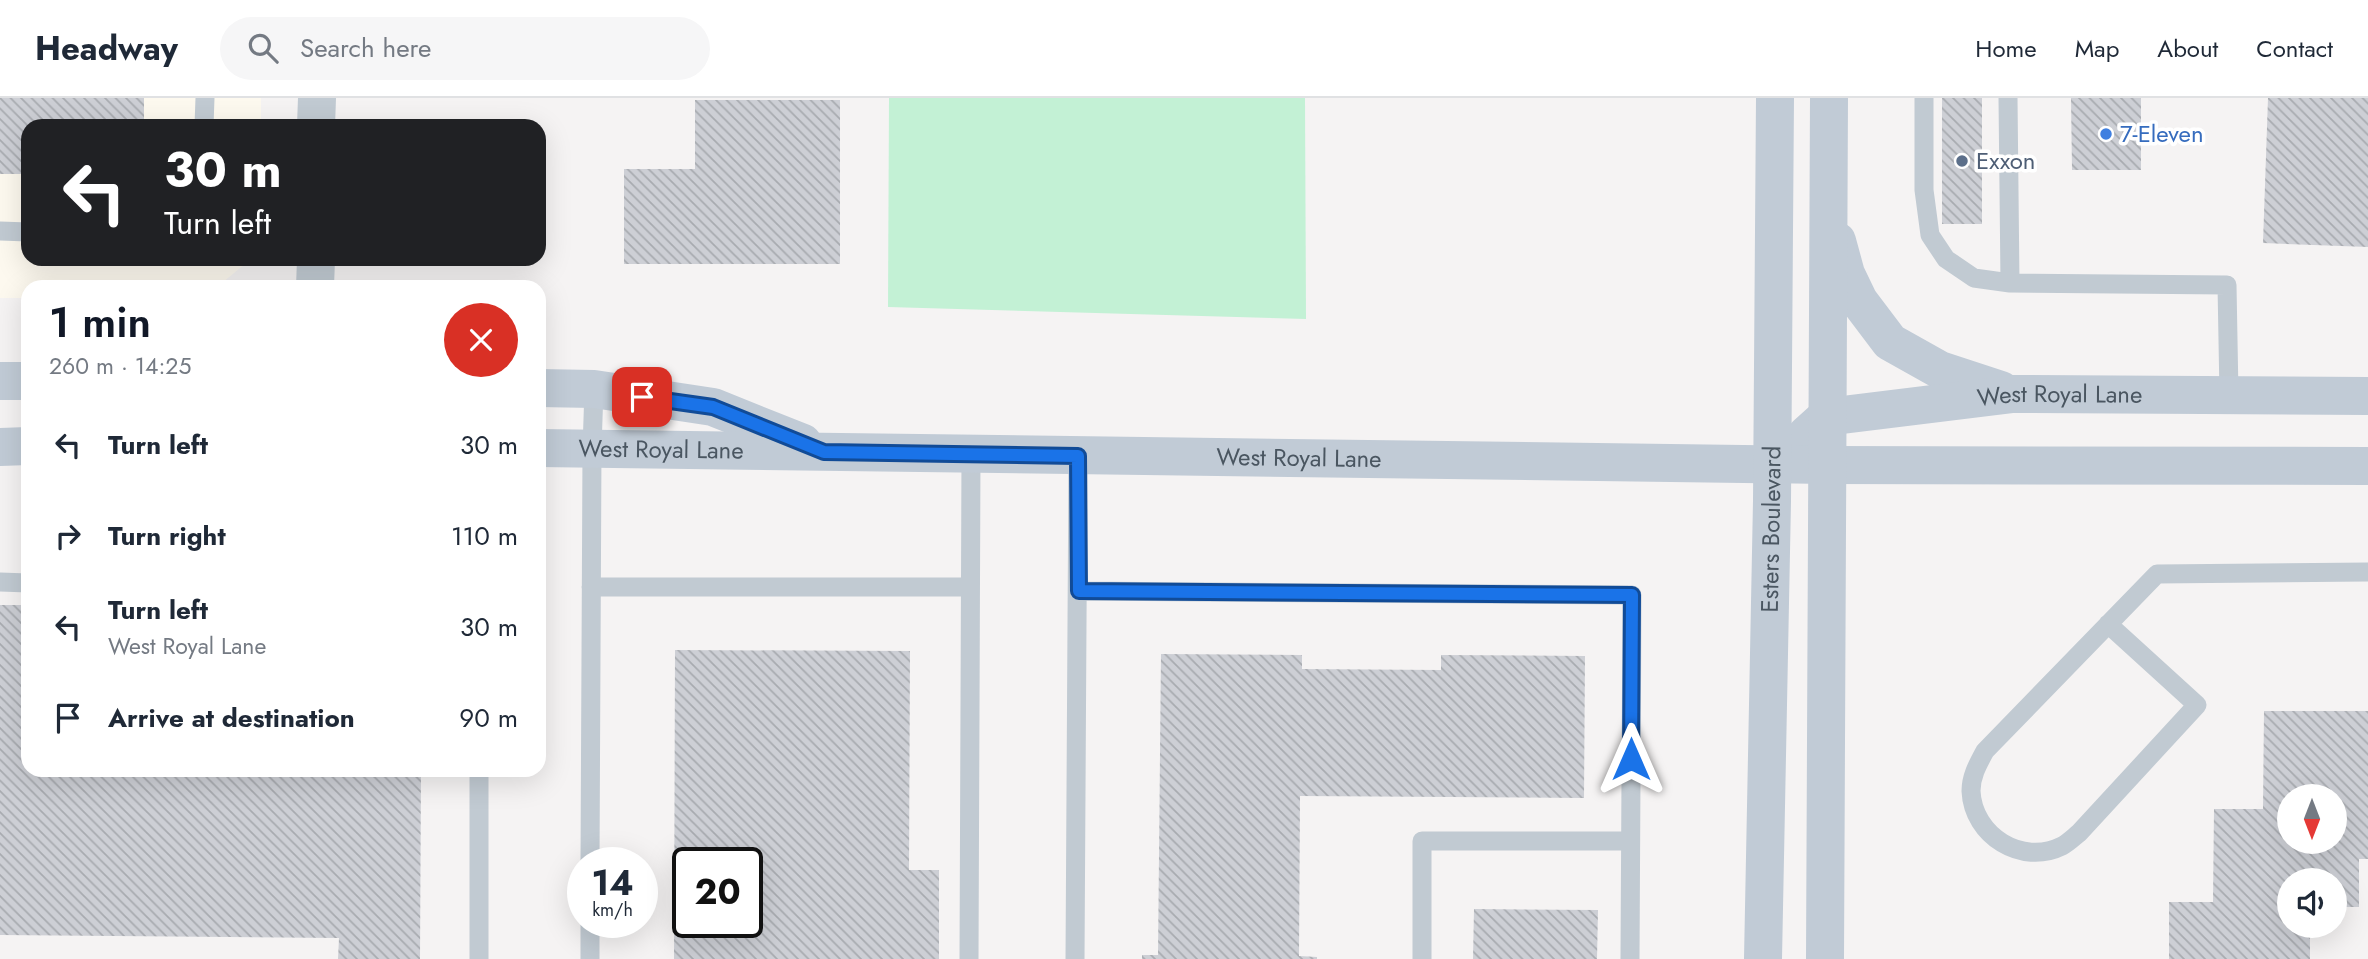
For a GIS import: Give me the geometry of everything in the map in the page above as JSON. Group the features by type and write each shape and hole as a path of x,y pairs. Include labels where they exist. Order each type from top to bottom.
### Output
{"main road":[{"name":"Esters Boulevard","path":"1763,959 1773,464 1775,98"},
{"path":"1825,959 1829,98"},
{"path":"1828,204 1846,274 1859,301 1890,342 1940,370 2013,394"},
{"path":"0,381 21,381"},
{"name":"West Royal Lane","path":"546,388 594,390 713,407 824,452"},
{"name":"West Royal Lane","path":"1826,417 2013,394 2368,396"},
{"path":"1773,464 1826,417"},
{"path":"0,447 21,446"},
{"name":"West Royal Lane","path":"546,448 1827,465 2368,466"}],"street":[{"path":"316,119 317,98"}],"lane":[{"path":"204,119 205,98"},
{"path":"1924,98 1924,190 1930,235 1947,259 1974,278 2010,283 2227,285 2229,395"},
{"path":"2008,98 2010,283"},
{"path":"0,231 21,232"},
{"path":"590,847 594,390"},
{"path":"969,959 971,454"},
{"path":"1075,959 1078,456"},
{"path":"2108,624 2197,705 2079,833 2062,846 2042,852 2021,851 2001,844 1985,830 1975,811 1971,790 1975,769 1985,751 2108,624 2157,574 2368,572"},
{"path":"0,582 21,583"},
{"path":"591,587 970,587"},
{"path":"1079,591 1632,595 1630,959"},
{"path":"479,777 479,959"},
{"path":"1422,959 1422,841 1630,841"},
{"path":"590,938 590,959"}],"shaded area":[{"path":"0,98 261,98 261,119 21,119 21,266 242,266 226,280 21,280 21,298 0,298"}],"green space":[{"path":"889,98 1305,98 1306,319 888,307"}],"building":[{"path":"0,98 144,98 144,119 21,119 21,174 0,174"},
{"name":"Exxon","path":"1942,98 1982,98 1982,224 1942,224"},
{"name":"7-Eleven","path":"2071,98 2141,98 2141,170 2072,170"},
{"path":"2268,98 2368,98 2368,247 2263,243"},
{"path":"695,100 840,100 840,264 624,264 624,169 695,169"},
{"path":"0,605 21,605 21,777 421,777 420,959 338,959 339,938 0,935"},
{"path":"675,650 910,651 909,870 939,870 939,959 674,959 674,938 763,938 763,847 674,847"},
{"path":"1161,654 1302,655 1302,669 1441,670 1441,655 1585,656 1584,798 1300,796 1299,956 1317,959 1142,959 1142,955 1158,955"},
{"path":"2264,711 2368,711 2368,859 2359,859 2359,907 2347,907 2347,868 2277,868 2277,938 2310,938 2310,959 2169,959 2169,902 2213,902 2214,809 2263,809"},
{"path":"1474,909 1598,910 1597,959 1473,959"}],"place":[{"name":"7-Eleven","path":"2106,134"},
{"name":"Exxon","path":"1962,161"}],"route":[{"path":"642,397 713,407 824,452 1078,456 1079,591 1632,595 1631,759"}]}
